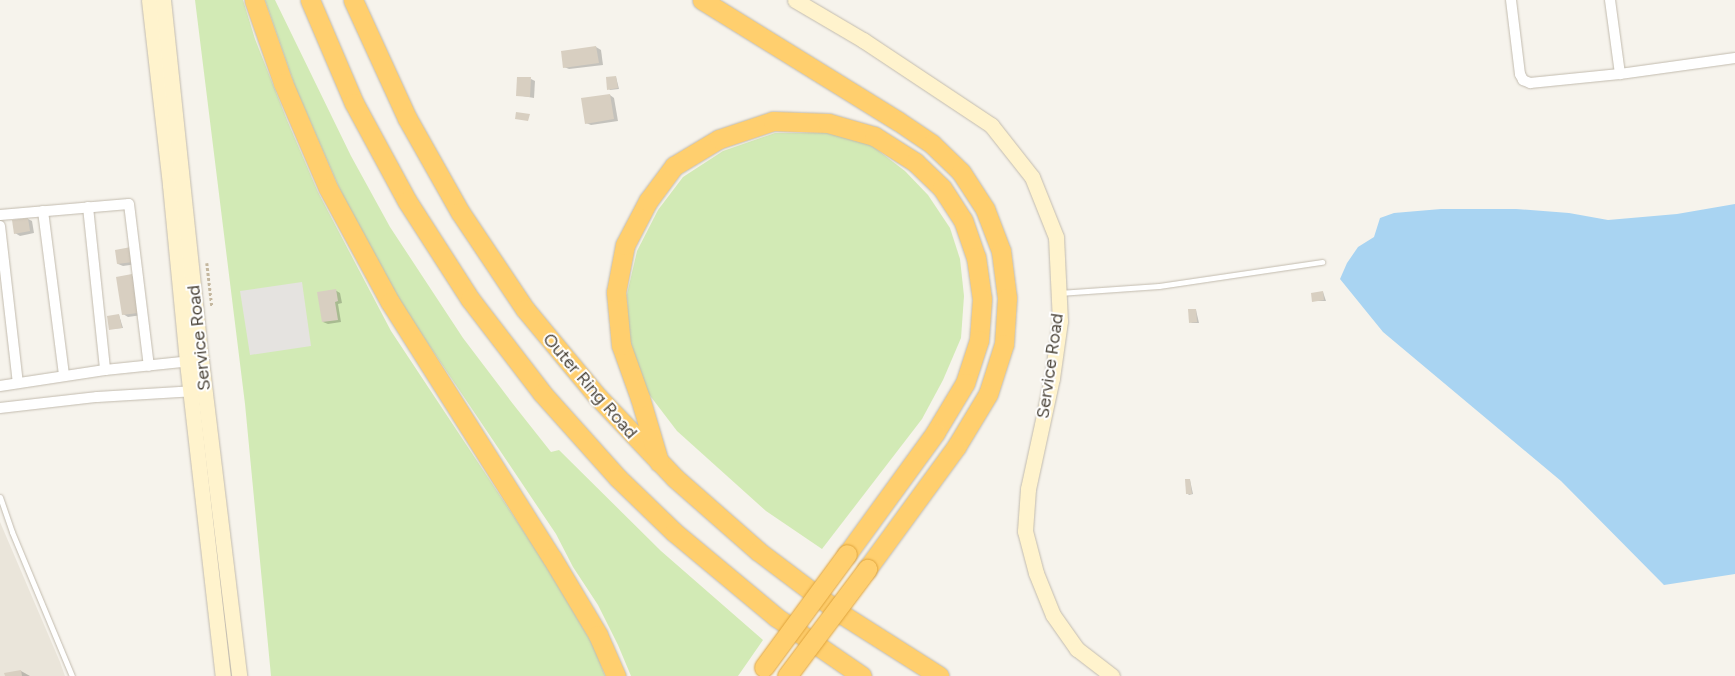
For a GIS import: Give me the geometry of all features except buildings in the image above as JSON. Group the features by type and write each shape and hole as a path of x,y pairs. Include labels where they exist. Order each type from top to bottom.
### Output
{"highway":[{"path":"254,0 283,83 328,188 390,302 552,558 598,635 616,676"},
{"path":"310,0 354,103 407,201 470,299 542,393 612,471 674,532 776,617 862,676"},
{"name":"Outer Ring Road","path":"353,0 406,118 441,181 481,245 525,309 572,368 659,462 730,528 800,584 886,644 939,676"},
{"path":"702,0 898,121 932,144 961,172 985,209 1001,251 1007,298 1004,344 988,394 956,447 787,676"},
{"path":"659,462 640,398 621,345 616,292 625,245 648,201 674,166 719,139 774,121 828,123 874,136 915,162 942,188 963,220 976,257 982,299 980,340 965,384 935,434 761,672"}],"main road":[{"name":"Service Road","path":"149,0 177,184"},
{"name":"Service Road","path":"163,0 177,184 194,361 239,676"},
{"name":"Service Road","path":"795,0 863,40 991,125 1032,177 1056,237 1060,321 1052,378 1028,489 1025,531 1036,574 1053,615 1077,649 1112,676"},
{"name":"Service Road","path":"198,391 223,676"}],"street":[{"path":"1512,0 1520,74 1523,80 1538,83 1735,58"},
{"path":"1610,0 1620,74"},
{"path":"0,215 129,204 150,366"},
{"path":"88,207 104,370"},
{"path":"44,211 64,376"},
{"path":"0,226 18,383"},
{"path":"0,386 104,370 194,361"},
{"path":"0,408 97,397 198,391"}],"lane":[{"path":"1059,293 1159,286 1322,262"},
{"path":"0,497 12,532 72,676"}],"path":[{"path":"207,263 212,306"}],"shaded area":[{"path":"302,282 311,346 250,355 240,291"},
{"path":"0,522 60,662 65,676 0,676"}],"green space":[{"path":"195,0 243,0 255,39 318,192 391,331 550,571 594,647 605,676 271,676 245,404"},
{"path":"265,0 275,0 351,156 390,227 463,338 513,404 551,452 559,450 661,551 763,640 738,676 631,676 598,605 573,567 556,534 402,305 345,201 296,89"},
{"path":"775,133 828,133 871,145 905,171 928,195 950,228 960,259 964,296 961,338 943,380 922,419 822,549 766,511 677,431 648,393 629,342 627,294 637,251 658,210 683,177 723,151"}],"water":[{"path":"1735,204 1735,574 1664,585 1561,481 1383,332 1340,279 1347,263 1358,247 1374,237 1380,218 1394,213 1441,209 1516,209 1569,213 1608,220 1677,214"}]}
